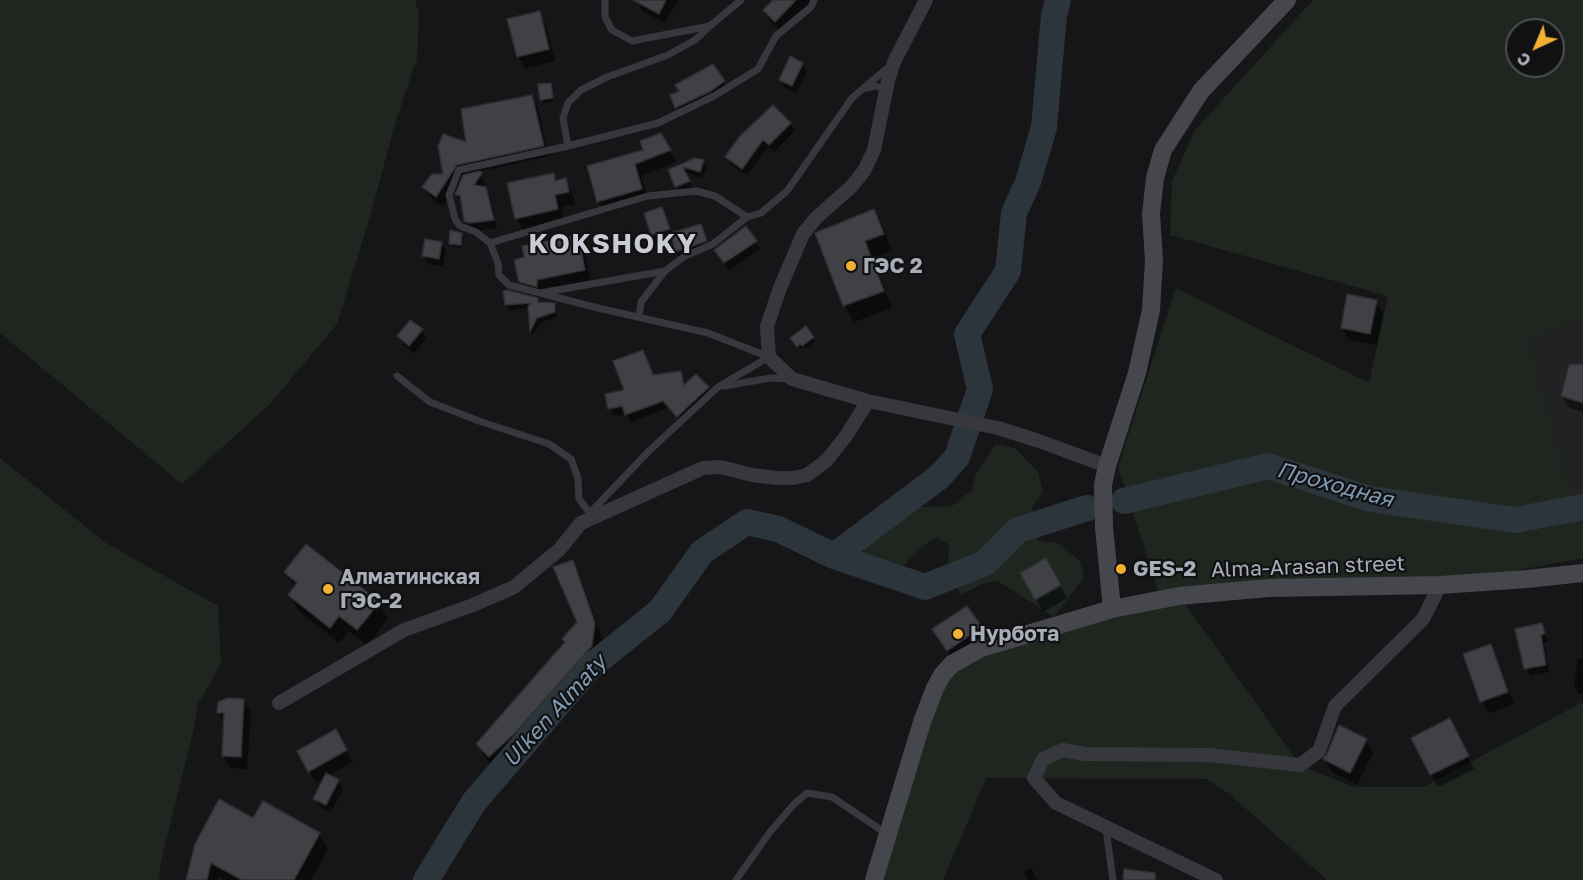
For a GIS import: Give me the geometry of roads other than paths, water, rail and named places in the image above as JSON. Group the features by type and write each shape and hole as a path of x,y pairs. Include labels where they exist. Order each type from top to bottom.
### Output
{"street":[{"path":"926,0 894,62 874,150 864,171 803,234 767,326 769,357 792,379 868,401 998,428 1107,466"},
{"path":"1112,609 1104,527 1103,485 1137,373 1151,310 1154,260 1151,214 1155,178 1163,150 1201,91 1287,0"},
{"path":"279,702 404,630 473,605 514,587 559,550 585,518 703,468 721,467 752,475 777,478 807,475 832,453 846,436 868,401"},
{"name":"Alma-Arasan street","path":"874,880 927,706 942,675 952,664 981,648 1112,609 1179,596 1268,588 1440,585 1583,573"},
{"path":"1216,880 1056,803 1034,778 1043,759 1063,750 1084,754 1209,755 1300,765 1318,751 1335,706 1423,619 1440,585"}],"lane":[{"path":"605,0 605,17 612,30 632,41 710,26"},
{"path":"568,146 563,118 568,103 581,90 607,77 668,55 695,40 741,0"},
{"path":"769,357 708,333 509,285 499,275 498,263 490,243 476,232 460,226 449,195 459,170 658,123 714,96 758,69 776,36 811,7 814,0"},
{"path":"639,317 641,302 665,272 684,256 713,244 747,217 761,213 787,190 852,98 894,62"},
{"path":"861,90 875,86 882,88 885,96"},
{"path":"490,243 648,196 696,191 715,196 747,217"},
{"path":"538,293 665,272"},
{"path":"397,376 430,402 549,444 571,459 578,478 579,499 585,518 649,451 718,387 769,357"},
{"path":"718,387 771,378 792,379"},
{"path":"736,880 770,832 794,804 807,793 832,797 889,836"},
{"path":"1106,826 1113,880"}],"waterway":[{"name":"Ulken Almaty","path":"426,880 474,802 590,667 660,611 702,552 747,522 778,529 834,556 939,477 957,457 980,389 967,334 1008,271 1014,213 1028,182 1044,127 1054,15 1058,0"},
{"name":"Проходная","path":"1124,501 1268,466 1370,499 1515,520 1583,507"},
{"name":"Проходная","path":"834,556 925,587 985,563 1018,530 1087,508"}],"place":[{"name":"ГЭС 2","path":"851,266"},
{"name":"GES-2","path":"1121,569"},
{"name":"Алматинская ГЭС-2","path":"328,589"},
{"name":"Нурбота","path":"958,634"}],"district":[{"name":"KOKSHOKY","path":"613,244"}]}
